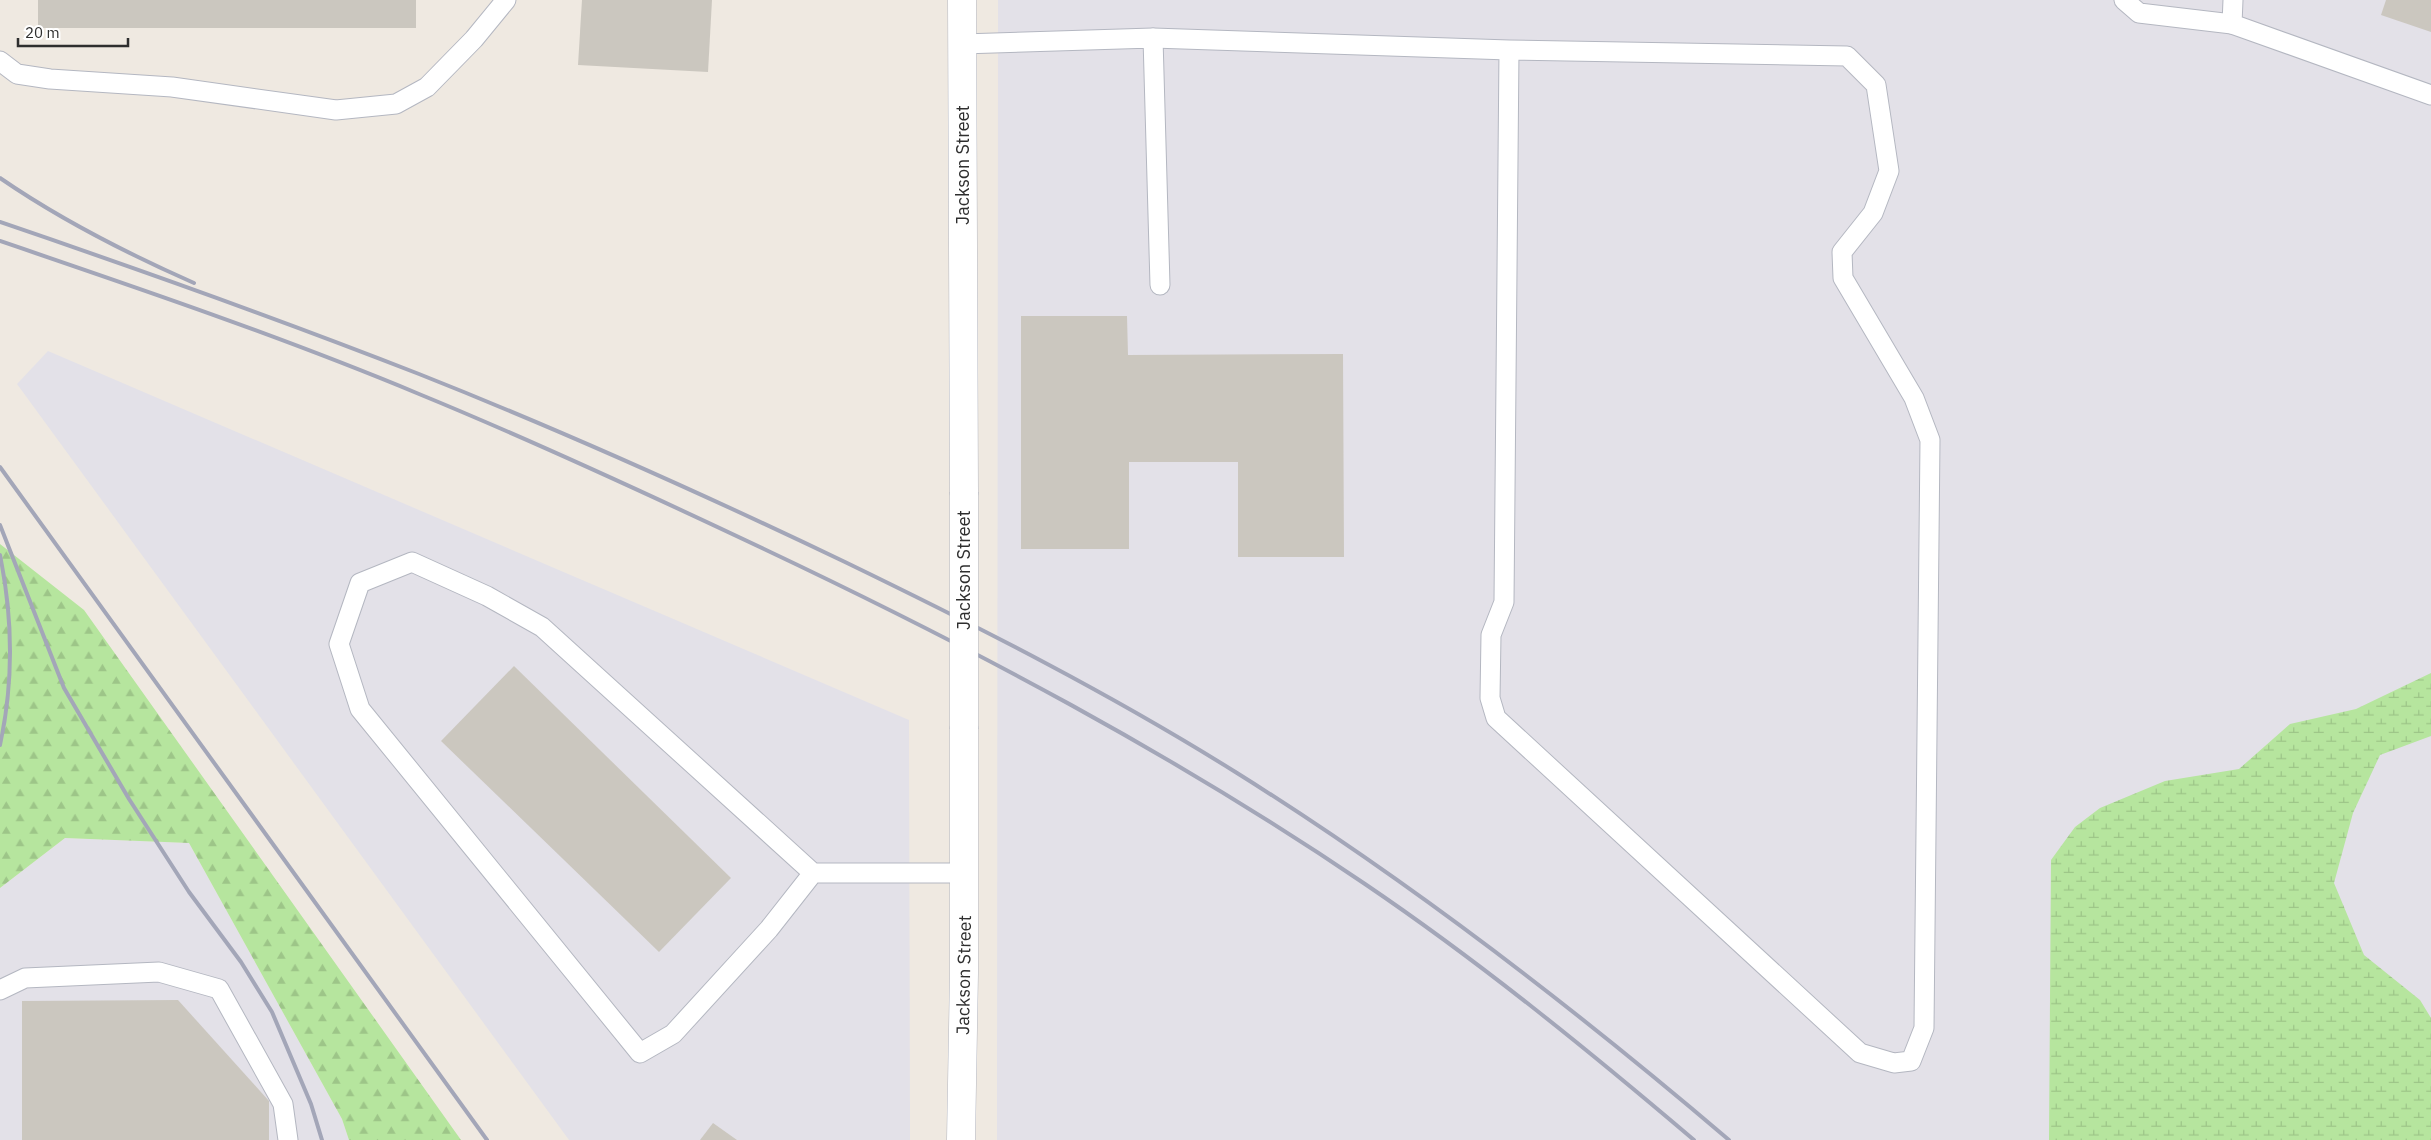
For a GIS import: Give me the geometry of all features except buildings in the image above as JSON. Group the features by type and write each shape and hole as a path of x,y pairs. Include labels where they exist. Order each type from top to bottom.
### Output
{"street":[{"name":"Jackson Street","path":"961,1140 964,874 962,0"}],"lane":[{"path":"0,61 17,74 50,79 172,87 336,110 396,104 427,87 474,39 506,0"},
{"path":"2124,0 2139,13 2232,24 2431,95"},
{"path":"2232,24 2233,0"},
{"path":"962,44 1153,38 1509,50 1846,56 1876,86 1889,171 1873,213 1842,252 1843,278 1914,398 1930,440 1924,1028 1911,1061 1894,1063 1860,1053 1496,718 1490,698 1491,635 1504,602 1509,50"},
{"path":"1153,38 1160,285"},
{"path":"813,873 769,929 673,1034 640,1053 360,709 339,644 360,583 412,562 487,596 542,627 813,873 964,874"},
{"path":"0,990 25,978 159,972 219,988 283,1104 288,1140"}],"shaded area":[{"path":"998,0 2431,0 2431,1140 997,1140"},
{"path":"48,351 909,720 910,1140 569,1140 17,384"},
{"path":"65,838 189,843 342,1119 349,1140 0,1140 0,888"}],"green space":[{"path":"0,544 84,610 461,1140 349,1140 342,1119 189,843 65,838 0,888"},
{"path":"2431,673 2431,736 2380,755 2353,813 2334,883 2364,955 2420,1000 2431,1018 2431,1140 2049,1140 2051,860 2075,827 2100,808 2165,781 2239,769 2290,724 2356,709"}],"railway":[{"path":"0,178 46,208 94,235 194,283"},
{"path":"0,222 315,334 527,418 634,464 845,562 1044,662 1141,716 1237,773 1365,858 1428,902 1551,994 1729,1140"},
{"path":"0,241 263,333 463,412 593,469 764,549 995,664 1146,747 1220,791 1365,884 1492,976 1614,1073 1694,1140"},
{"path":"0,467 487,1140"},
{"path":"0,525 64,688 129,799 189,892 241,962 272,1012 311,1104 322,1140"},
{"path":"0,555 7,603 10,650 8,697 0,745"}]}
